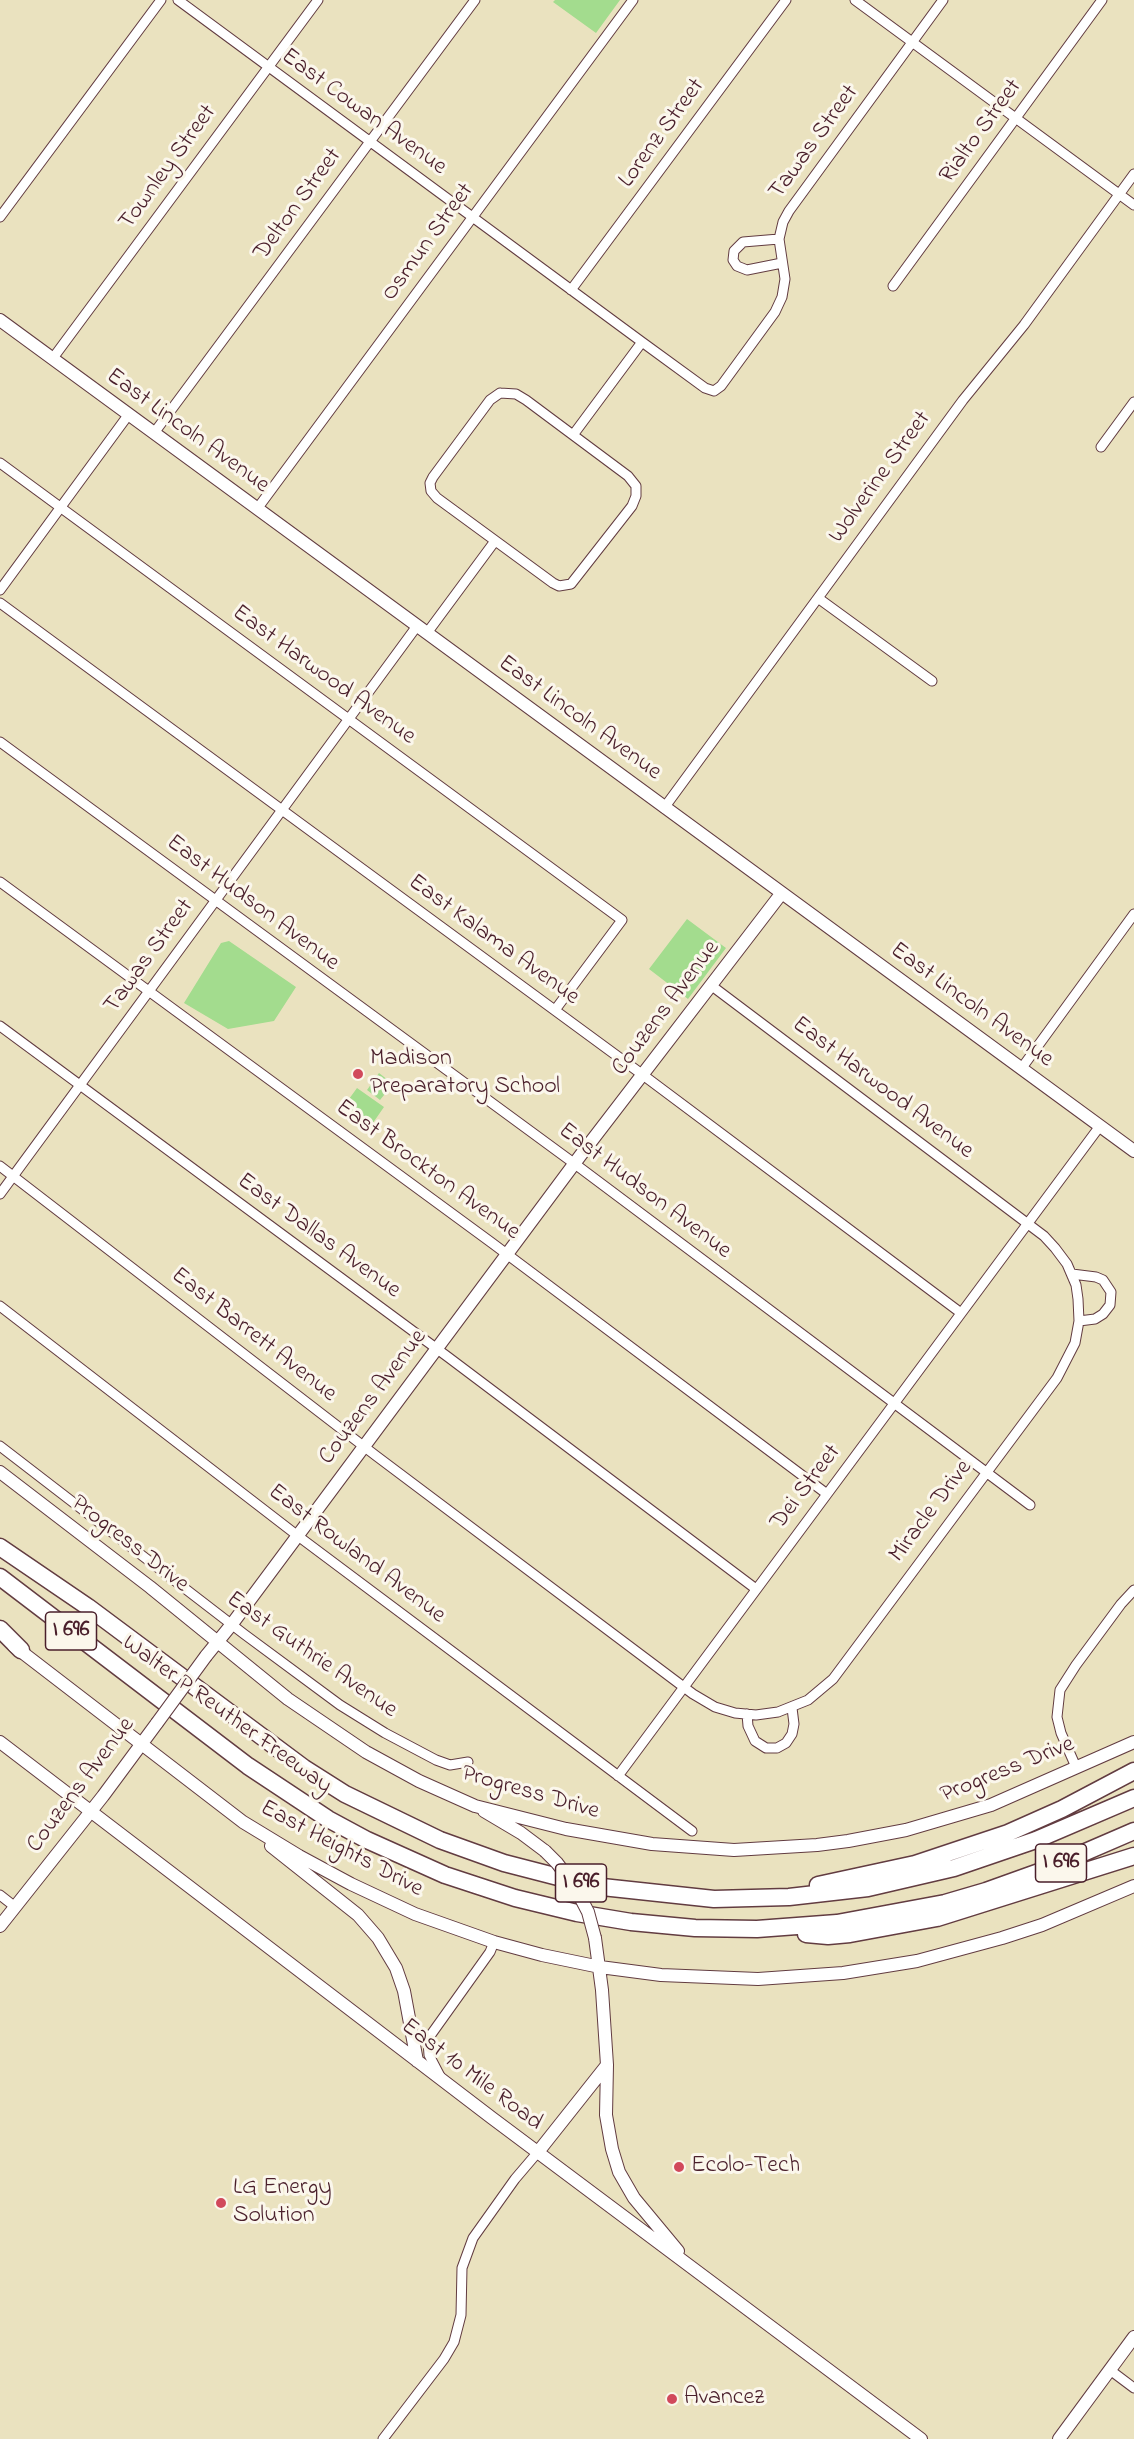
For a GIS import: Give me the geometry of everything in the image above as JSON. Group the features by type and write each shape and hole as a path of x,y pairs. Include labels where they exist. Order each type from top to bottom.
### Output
{"highway":[{"name":"Walter P Reuther Freeway","path":"0,1547 88,1607 304,1768 355,1799 440,1840 504,1863 593,1886 714,1899 789,1897 868,1888 954,1868 1036,1840 1134,1797"},
{"name":"Walter P Reuther Freeway","path":"0,1577 274,1785 328,1819 405,1858 484,1889 577,1913 664,1926 757,1929 837,1923 945,1903 1039,1872 1134,1830"},
{"path":"0,1629 21,1650"},
{"path":"789,1897 811,1887 846,1877 915,1864 1008,1833 1062,1809 1134,1771"},
{"path":"757,1929 828,1936 894,1927 980,1906 1134,1856"}],"main road":[{"name":"East Lincoln Avenue","path":"0,320 1134,1151"},
{"name":"Couzens Avenue","path":"0,1926 90,1812 507,1254 781,894"},
{"name":"Progress Drive","path":"0,1472 150,1587 288,1699 357,1747 419,1781 475,1806 566,1829 615,1839 701,1848 783,1848 848,1841 927,1825 991,1805 1134,1742"},
{"name":"East Heights Drive","path":"0,1637 21,1650 243,1822 318,1867 415,1914 494,1942 600,1967 661,1975 758,1979 874,1969 955,1952 1002,1938 1042,1925 1134,1886"},
{"name":"East 10 Mile Road","path":"0,1742 442,2080 921,2439"},
{"path":"475,1806 521,1833 545,1851 575,1887 588,1912 596,1938 600,1967 607,2065 607,2123 612,2149 619,2172 643,2212 693,2268"},
{"path":"243,1822 292,1864 358,1915 378,1938 396,1968 404,1991 417,2061"},
{"path":"538,2152 607,2065"},
{"path":"1059,2439 1134,2337"}],"street":[{"path":"0,217 161,0"},
{"name":"East Cowan Avenue","path":"178,0 642,342"},
{"name":"Townley Street","path":"53,358 318,0"},
{"name":"Delton Street","path":"154,433 475,0"},
{"name":"Osmun Street","path":"257,509 633,0"},
{"name":"Lorenz Street","path":"572,290 786,0"},
{"path":"855,0 1134,205"},
{"name":"Tawas Street","path":"642,342 705,388 714,391 717,389 779,305 785,284 779,239 783,222 789,211 943,0"},
{"name":"Rialto Street","path":"893,286 1102,0"},
{"name":"Wolverine Street","path":"664,808 963,400 1024,325 1134,174"},
{"path":"779,239 743,242 734,251 733,260 737,266 747,270 782,263"},
{"path":"573,435 642,342"},
{"path":"500,393 516,394 628,476 636,486 635,500 604,543 576,580 563,586 553,583 495,541 437,498 431,491 431,480 490,400 500,393"},
{"path":"1101,447 1134,402"},
{"path":"0,590 129,414"},
{"name":"East Harwood Avenue","path":"0,464 622,920 555,1010"},
{"name":"Tawas Street","path":"0,1194 349,720 495,541"},
{"path":"818,598 932,681"},
{"name":"East Kalama Avenue","path":"0,603 643,1075 961,1313"},
{"name":"East Hudson Avenue","path":"0,742 575,1164 1030,1505"},
{"name":"East Brockton Avenue","path":"0,882 507,1254 828,1494"},
{"path":"1021,1069 1134,914"},
{"name":"East Harwood Avenue","path":"712,986 1028,1224"},
{"name":"East Dallas Avenue","path":"0,1026 437,1349 756,1589"},
{"name":"Dei Street","path":"618,1776 1100,1126"},
{"name":"East Barrett Avenue","path":"0,1166 364,1446 684,1687"},
{"name":"Miracle Drive","path":"684,1687 715,1707 747,1714 767,1714 792,1708 817,1694 833,1679 1063,1368 1075,1343 1079,1321 1078,1299 1072,1274 1055,1248 1028,1224"},
{"path":"1072,1274 1103,1280 1111,1292 1110,1305 1103,1314 1095,1319 1079,1321"},
{"name":"East Rowland Avenue","path":"0,1306 298,1536 692,1831"},
{"name":"East Guthrie Avenue","path":"0,1446 331,1698 385,1733 443,1763 450,1765 468,1762"},
{"path":"1076,1767 1061,1733 1057,1717 1060,1690 1121,1604 1134,1590"},
{"path":"747,1714 748,1726 755,1741 766,1748 777,1748 786,1743 792,1734 794,1724 792,1708"},
{"path":"0,1895 14,1906"},
{"path":"442,2080 429,2055 428,2041 446,2012 490,1952 494,1942"},
{"path":"384,2439 444,2359 454,2342 461,2315 462,2268 473,2238 538,2152"},
{"path":"1110,2370 1134,2388"}],"green space":[{"path":"555,0 620,0 596,33 553,2"},
{"path":"687,919 726,948 688,999 649,969"},
{"path":"229,941 296,987 274,1021 228,1029 184,1003 221,943"},
{"path":"379,1073 393,1084 380,1100 367,1090"},
{"path":"357,1088 384,1107 368,1130 341,1110"}],"place":[{"name":"Madison Preparatory School","path":"358,1074"},
{"name":"Ecolo-Tech","path":"679,2167"},
{"name":"LG Energy Solution","path":"221,2203"},
{"name":"Avancez","path":"672,2399"}]}
